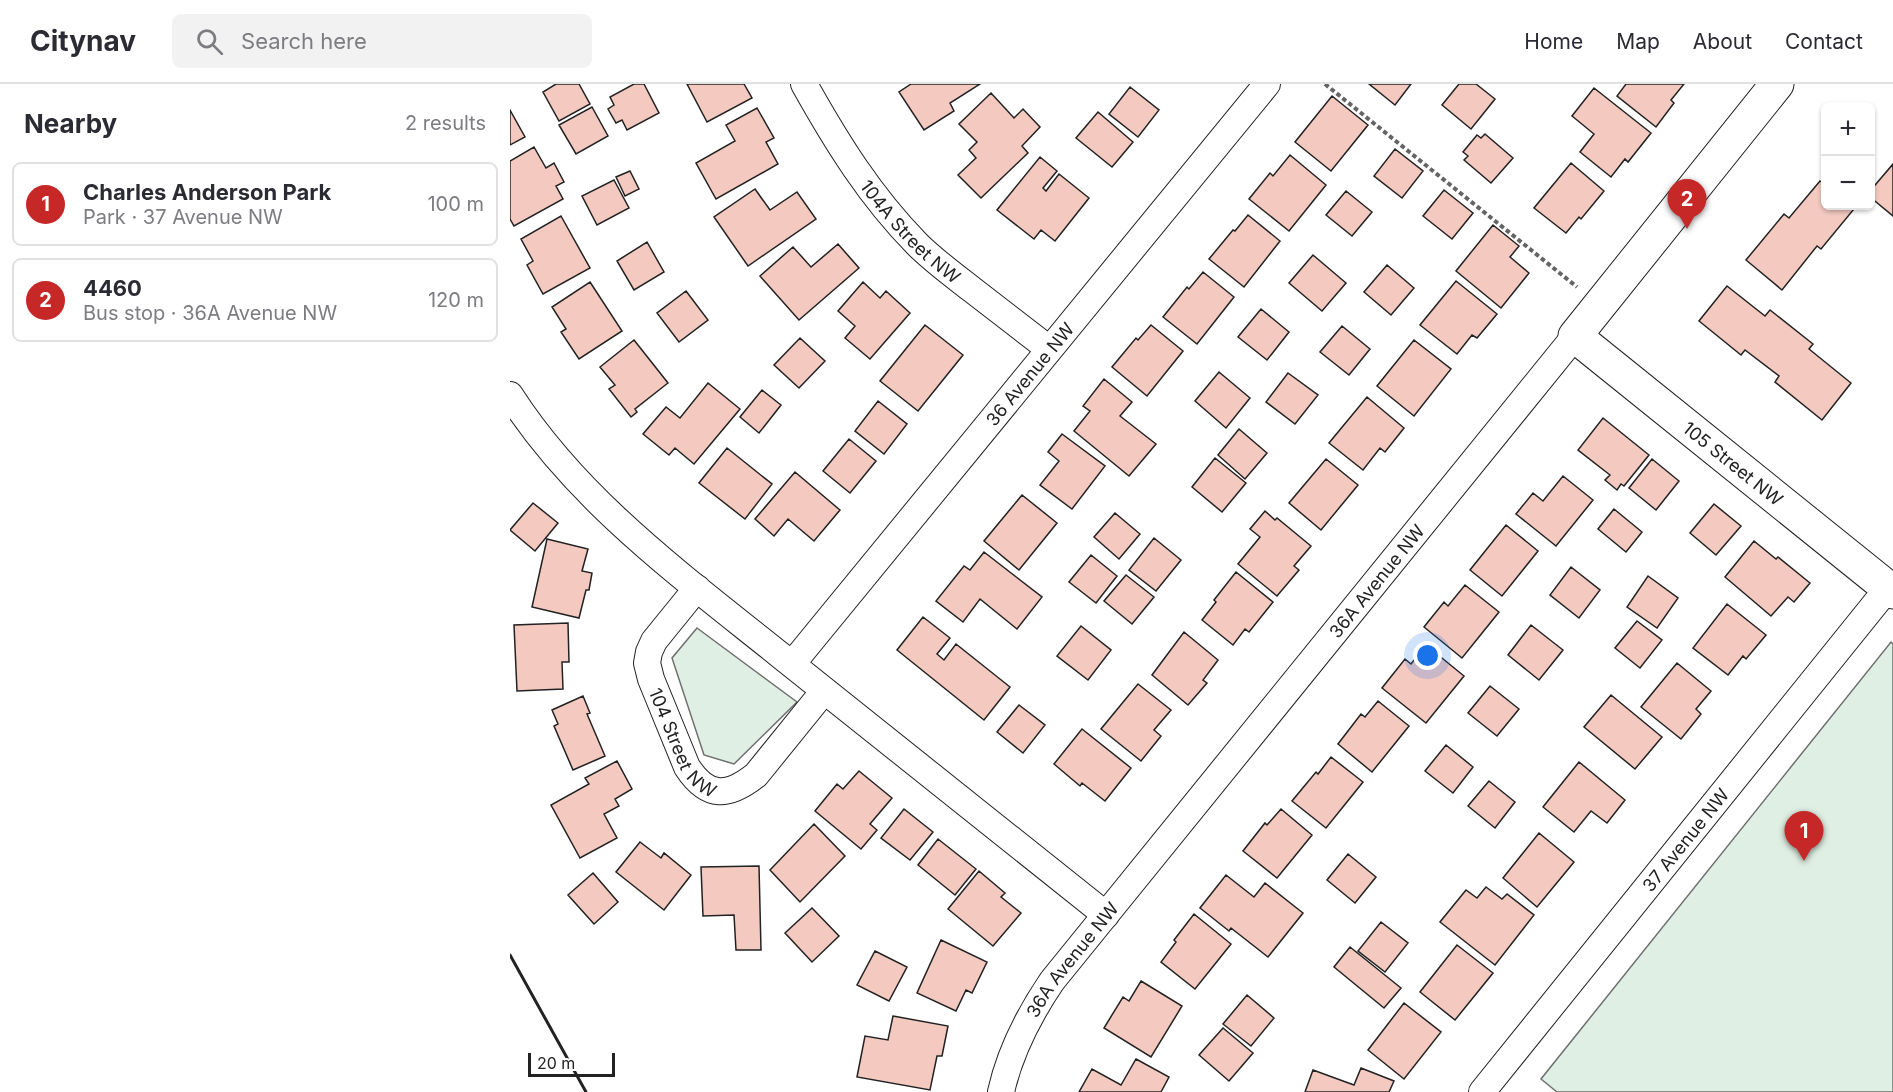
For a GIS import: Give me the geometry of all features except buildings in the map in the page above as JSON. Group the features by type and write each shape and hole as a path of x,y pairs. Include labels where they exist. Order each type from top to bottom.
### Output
{"street":[{"name":"104A Street NW","path":"804,84 833,136 858,174 905,231 940,265 1049,349"},
{"name":"36 Avenue NW","path":"792,664 1267,84"},
{"name":"36A Avenue NW","path":"1001,1092 1010,1058 1022,1031 1037,1002 1052,981 1777,84"},
{"name":"105 Street NW","path":"1575,336 1891,590"},
{"path":"510,395 556,457 596,500 697,588 1106,915"},
{"name":"104 Street NW","path":"697,588 654,641 647,663 651,679 687,767 695,780 708,789 723,792 733,790 756,776 824,691"},
{"name":"37 Avenue NW","path":"1482,1092 1891,590"}],"path":[{"path":"1325,84 1580,289"}],"green space":[{"path":"697,628 797,702 734,764 704,755 672,658"},
{"path":"1891,642 1893,644 1893,1092 1557,1092 1541,1079"}],"wall":[{"path":"510,955 586,1092"}],"place":[{"name":"4460","path":"1687,229"},
{"name":"Charles Anderson Park","path":"1804,861"}]}
